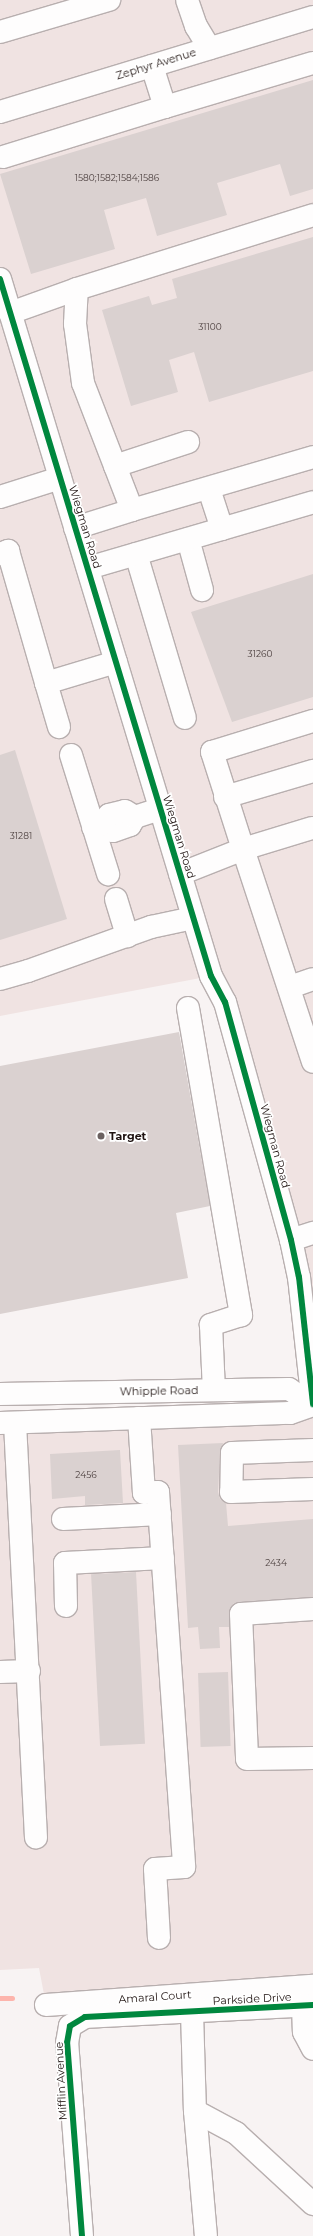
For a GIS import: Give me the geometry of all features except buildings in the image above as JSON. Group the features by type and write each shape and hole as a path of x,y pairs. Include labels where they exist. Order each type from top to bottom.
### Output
{"street":[{"path":"0,32 109,0"},
{"path":"187,0 196,26 209,48"},
{"name":"Zephyr Avenue","path":"0,112 313,17"},
{"path":"3,157 313,63"},
{"path":"152,66 165,107"},
{"path":"10,313 77,289 313,215"},
{"name":"Wiegman Road","path":"0,280 211,976 225,1002 291,1240 299,1277 313,1404"},
{"path":"77,289 75,324 83,383 132,510"},
{"path":"115,466 188,442"},
{"path":"75,528 313,457"},
{"path":"0,497 60,478"},
{"path":"209,489 222,529"},
{"path":"88,568 313,502"},
{"path":"188,539 202,590"},
{"path":"0,554 8,552 59,727"},
{"path":"136,554 185,718"},
{"path":"46,683 116,662"},
{"path":"313,721 212,752 225,797 290,987 313,1062"},
{"path":"71,755 97,826 108,874"},
{"path":"225,797 313,770"},
{"path":"97,826 109,815 125,811 135,817 160,809"},
{"path":"180,874 243,849 312,828"},
{"path":"116,899 127,936"},
{"path":"0,979 28,971 151,927 193,918"},
{"path":"290,987 313,979"},
{"path":"188,1008 241,1315 211,1325 214,1390"},
{"path":"291,1240 313,1233"},
{"name":"Whipple Road","path":"0,1394 289,1389 313,1405 290,1413 8,1423"},
{"path":"139,1418 144,1493 158,1492 184,1867 155,1869 159,1938"},
{"path":"8,1423 8,1468 29,1671 36,1837"},
{"path":"313,1450 232,1453 231,1492 313,1489"},
{"path":"63,1519 160,1514"},
{"path":"66,1606 65,1563 163,1558"},
{"path":"313,1609 241,1614 247,1759 313,1758"},
{"path":"0,1672 29,1671"},
{"name":"Amaral Court","path":"46,2005 313,1986"},
{"path":"308,2005 304,2032 313,2049"},
{"name":"Parkside Drive","path":"192,2012 308,2005"},
{"path":"192,2012 195,2111 206,2236"},
{"name":"Mifflin Avenue","path":"82,2236 67,2043 70,2026 85,2017 192,2012"},
{"path":"195,2111 236,2133 313,2204"}],"shaded area":[{"path":"0,0 313,0 313,1404 299,1277 211,976 0,1016"},
{"path":"313,1405 313,1986 46,2005 39,1968 0,1970 0,1423"}],"waterway":[{"path":"0,1998 12,1998"}],"cycle path":[{"path":"0,279 211,976 225,1002 291,1240 299,1277 313,1404"},
{"path":"82,2236 67,2043 70,2026 85,2017 313,2005"}],"place":[{"name":"Target","path":"101,1136"}]}
